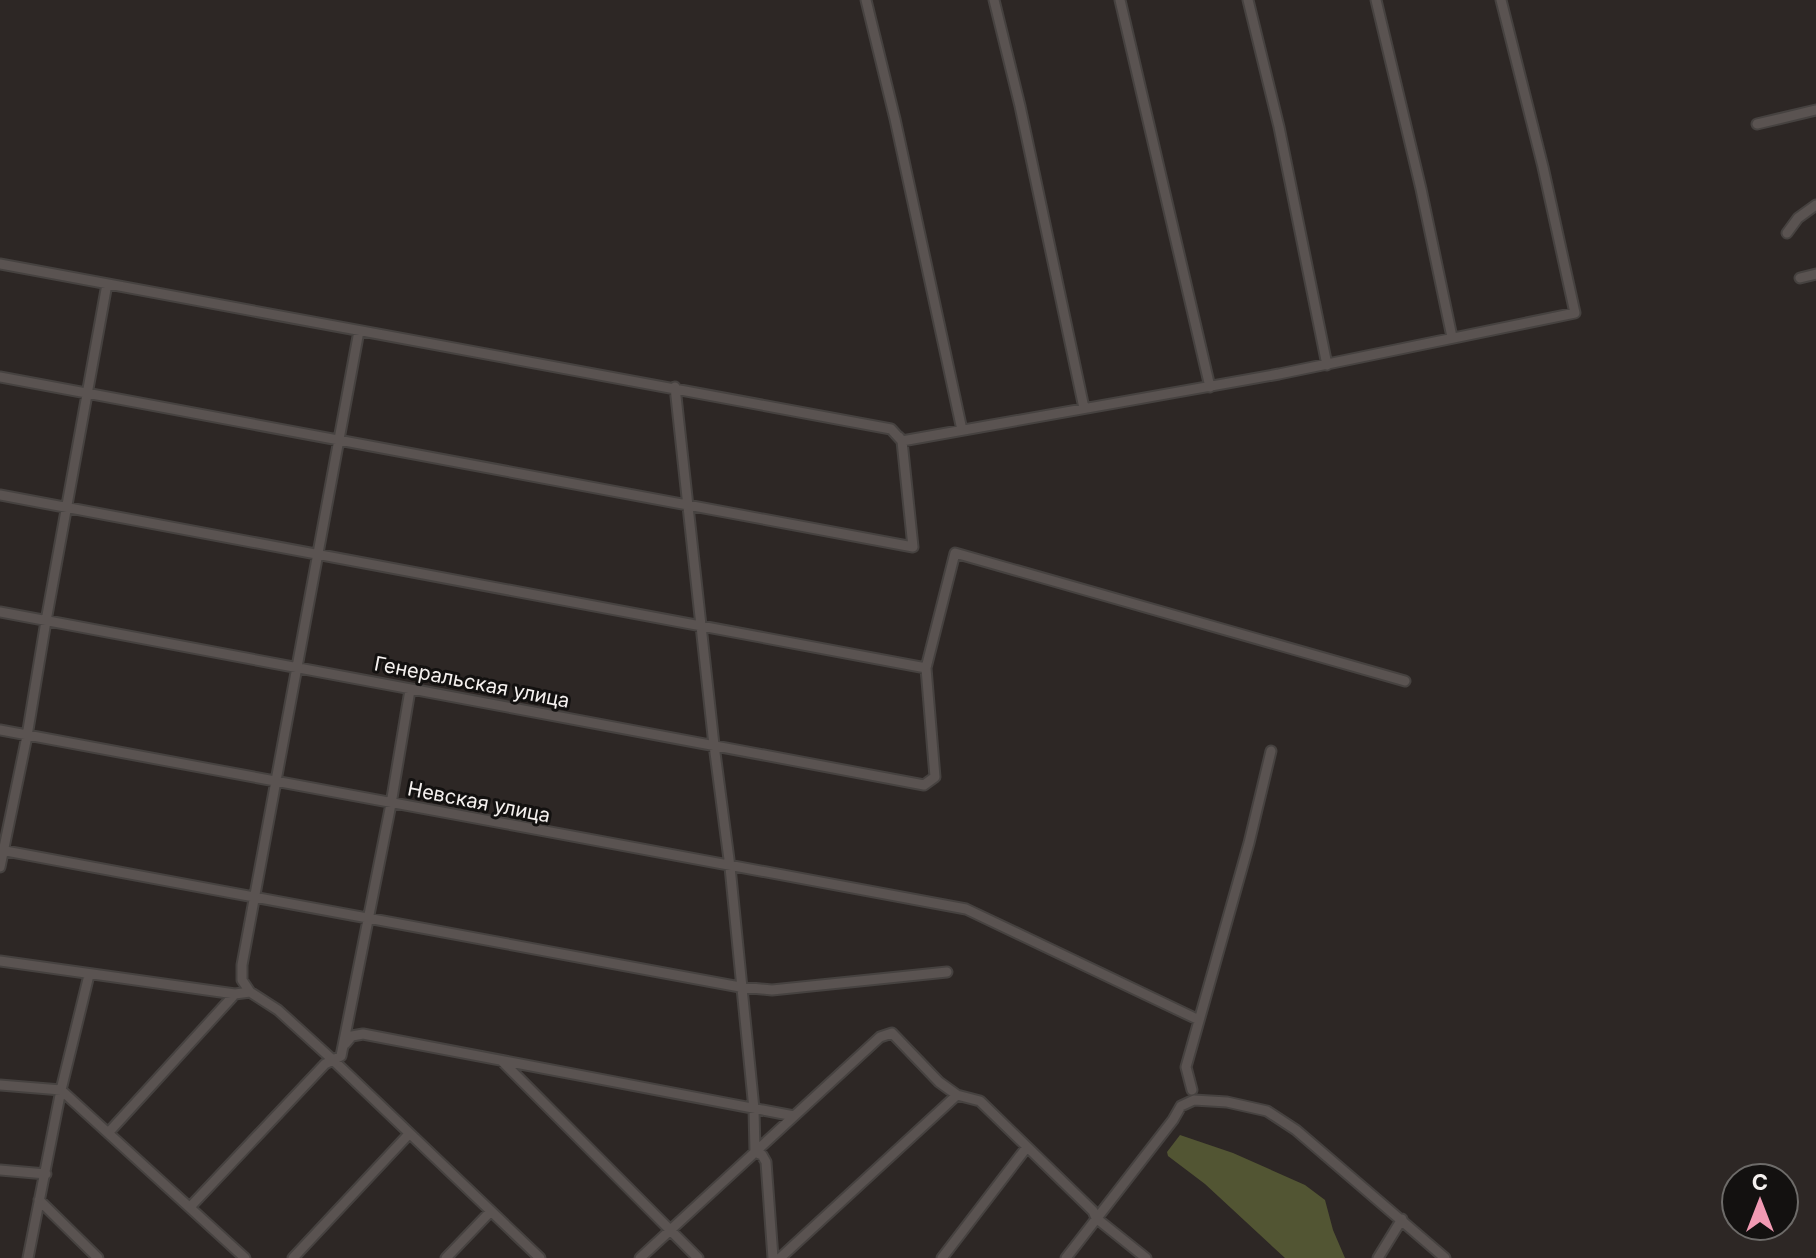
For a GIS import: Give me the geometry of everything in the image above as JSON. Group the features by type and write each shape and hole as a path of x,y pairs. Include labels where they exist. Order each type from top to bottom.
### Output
{"street":[{"path":"866,0 962,430"},
{"path":"994,0 1020,106 1084,408"},
{"path":"1120,0 1210,387"},
{"path":"1248,0 1279,127 1327,365"},
{"path":"1376,0 1452,337"},
{"path":"902,441 1327,365 1575,313 1543,167 1501,0"},
{"path":"1757,124 1816,110"},
{"path":"1787,233 1798,218 1816,205"},
{"path":"0,264 891,429 902,441 913,547 0,377"},
{"path":"1800,278 1816,274"},
{"path":"0,867 27,736 107,284"},
{"path":"359,331 275,781 242,965 242,980 250,992 278,1010 334,1061 540,1258"},
{"path":"675,387 730,867 754,1109 755,1152"},
{"path":"0,495 926,668 955,553 1405,681"},
{"name":"Генеральская улица","path":"0,612 924,785 935,777 926,668"},
{"path":"190,1207 325,1064 341,1056 391,804 410,690"},
{"name":"Невская улица","path":"0,730 966,909 1199,1020"},
{"path":"1192,1090 1186,1067 1249,843 1271,751"},
{"path":"2,850 740,987 772,990 947,972"},
{"path":"0,961 235,994 250,992"},
{"path":"28,1258 61,1090 89,975"},
{"path":"109,1132 235,994"},
{"path":"344,1045 352,1036 363,1034 794,1116"},
{"path":"640,1258 885,1034 897,1037 939,1082 957,1095 980,1101 1093,1211 1096,1218 1139,1256"},
{"path":"502,1061 698,1258"},
{"path":"0,1085 61,1090 245,1258"},
{"path":"780,1258 957,1095"},
{"path":"1066,1258 1181,1106 1189,1100 1227,1102 1267,1111 1296,1130 1445,1258"},
{"path":"293,1258 409,1134"},
{"path":"942,1258 1027,1147"},
{"path":"755,1152 762,1155 766,1162 773,1258"},
{"path":"0,1170 46,1174"},
{"path":"39,1200 98,1258"},
{"path":"446,1258 491,1211"},
{"path":"1378,1258 1402,1219"}],"green space":[{"path":"1180,1135 1233,1153 1305,1185 1325,1200 1345,1258 1285,1258 1205,1184 1168,1156 1167,1152"}]}
